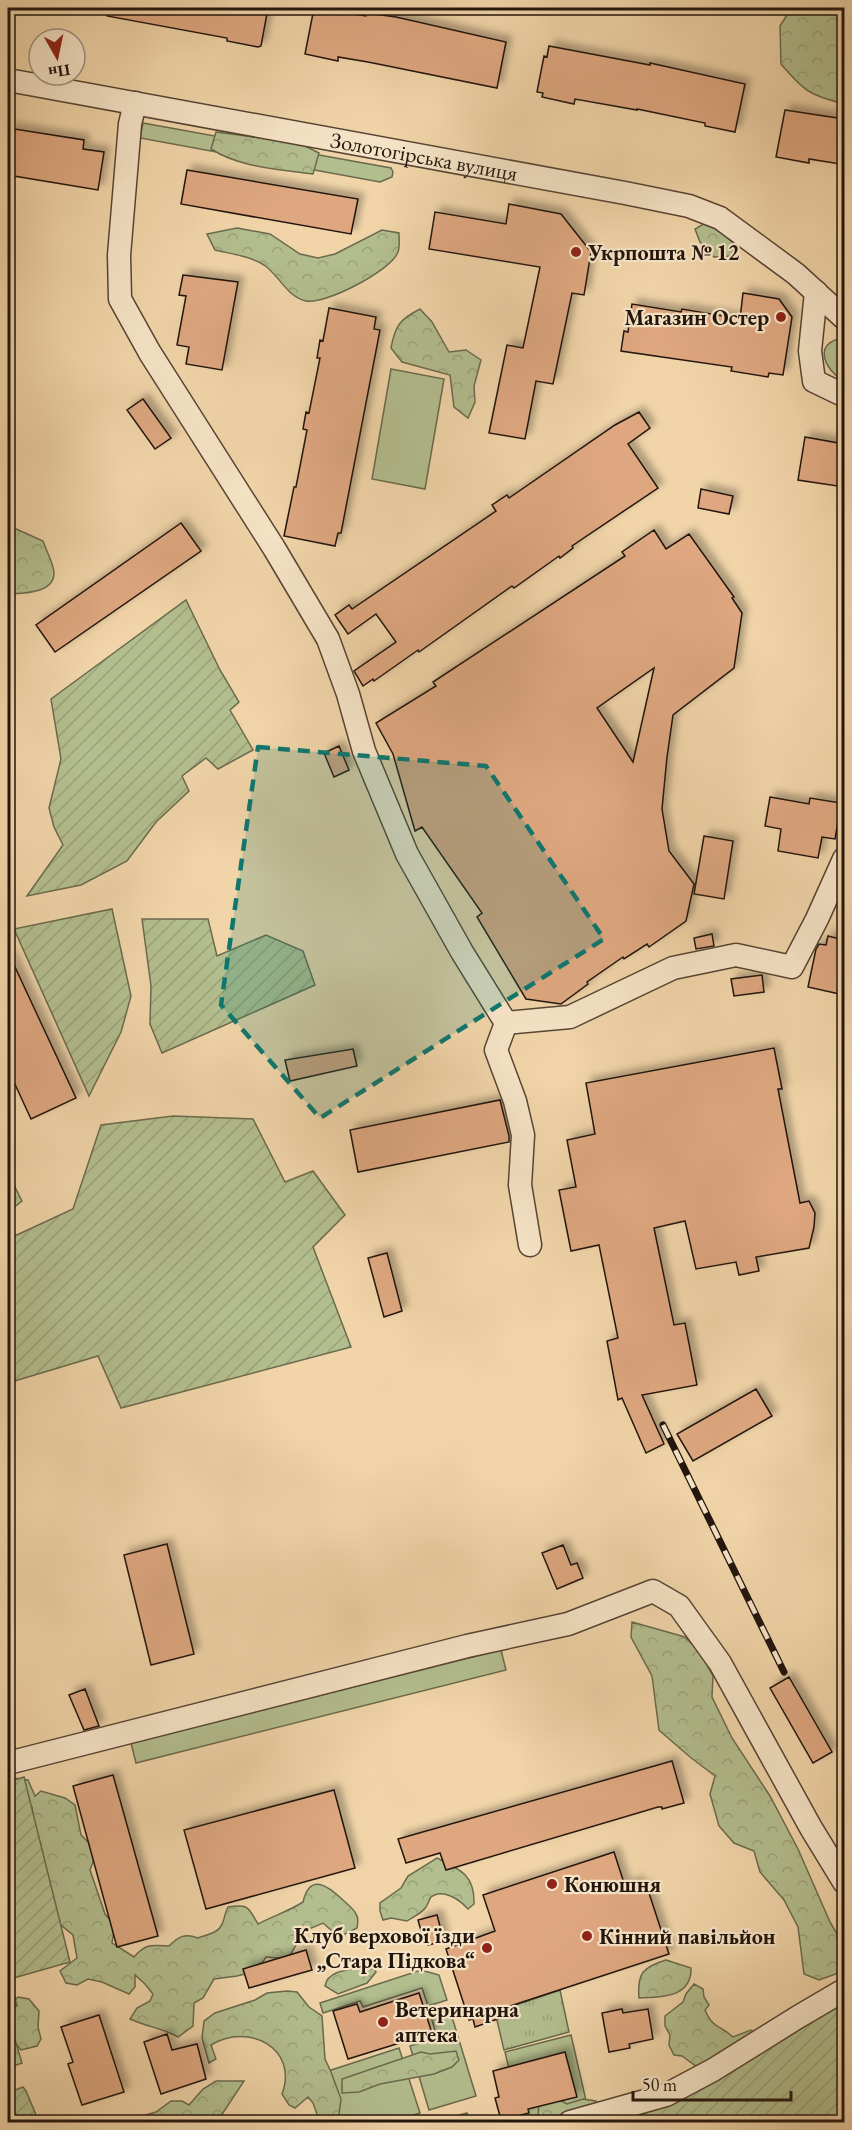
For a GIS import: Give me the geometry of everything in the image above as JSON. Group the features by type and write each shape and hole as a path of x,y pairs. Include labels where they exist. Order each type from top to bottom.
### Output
{"street":[{"name":"Золотогірська вулиця","path":"8,80 689,206 720,218 796,274 844,318"},
{"path":"135,103 130,124 119,255 120,299 150,353 274,548 328,639 348,694 364,751 407,854 462,952 506,1023"},
{"path":"816,292 810,351 814,381 841,394 844,393"},
{"path":"506,1023 570,1017 673,968 736,954 792,967 844,859"},
{"path":"506,1023 496,1050 516,1101 522,1135 520,1185 530,1245"},
{"path":"8,1763 466,1646 568,1624 653,1591 680,1606 720,1663 844,1882"},
{"path":"570,2122 666,2095 713,2070 844,1989"}],"highlighted area":[{"path":"258,747 486,766 604,939 320,1118 221,1005"}],"green space":[{"path":"788,8 844,8 844,104 808,91 781,64 780,26 790,10"},
{"path":"143,123 391,168 392,177 380,182 140,138"},
{"path":"216,132 303,145 319,153 313,174 260,167 223,155 211,149"},
{"path":"705,223 723,233 733,243 732,256 714,257 700,242 695,229"},
{"path":"237,228 270,234 300,254 318,258 335,254 382,230 399,233 399,248 384,268 357,285 328,298 306,301 299,299 288,290 264,265 246,257 215,250 207,234"},
{"path":"420,309 432,322 449,352 466,350 481,360 474,386 475,402 468,418 454,407 450,375 402,362 391,348 394,334 400,324"},
{"path":"844,338 844,381 831,370 824,357 828,345"},
{"path":"391,369 444,379 425,489 372,479"},
{"path":"14,528 43,541 54,572 53,579 44,588 37,591 8,594 8,530"},
{"path":"186,600 220,670 239,702 230,710 253,750 218,769 206,758 182,776 189,791 156,822 127,861 81,885 27,896 63,845 54,827 49,808 61,759 51,699"},
{"path":"112,909 131,996 121,1032 89,1096 14,929"},
{"path":"142,919 208,919 217,956 266,935 303,951 315,985 162,1053 150,1024 151,986"},
{"path":"173,1116 253,1119 285,1182 313,1171 345,1215 313,1247 351,1347 121,1408 98,1356 8,1383 8,1239 73,1209 101,1125"},
{"path":"8,1173 22,1201 8,1212"},
{"path":"632,1622 685,1637 699,1651 713,1676 712,1697 732,1738 770,1796 798,1849 830,1922 841,1941 844,1962 836,1974 819,1980 804,1974 798,1927 784,1900 760,1872 754,1851 734,1843 719,1826 710,1794 715,1776 659,1730 652,1676 631,1637"},
{"path":"501,1650 506,1670 136,1763 131,1743"},
{"path":"24,1777 70,1962 10,1979 17,2006 8,2008 8,1782"},
{"path":"14,1778 28,1780 35,1796 41,1791 65,1798 75,1805 81,1835 97,1851 90,1870 105,1914 115,1925 112,1943 134,1957 142,1949 158,1945 169,1946 182,1936 198,1938 214,1932 222,1924 228,1907 247,1908 258,1924 303,1902 310,1887 315,1884 331,1890 352,1908 358,1917 357,1928 339,1937 323,1923 304,1931 288,1959 266,1957 257,1971 214,1979 203,1998 194,2003 193,2026 178,2037 130,2019 137,2008 150,2001 153,1994 135,1975 135,1987 129,1994 102,1982 88,1979 77,1985 66,1983 60,1971 77,1958 73,1935 56,1921 35,1831 32,1807 14,1798"},
{"path":"437,1858 459,1870 469,1880 474,1894 474,1904 468,1909 456,1899 440,1894 430,1898 420,1913 407,1921 391,1918 383,1920 380,1903 401,1888 408,1876"},
{"path":"666,1960 691,1968 690,1978 686,1985 674,1994 639,1998 639,1982 643,1972 652,1965"},
{"path":"362,1968 375,1969 376,1972 367,1983 338,1994 325,1986 330,1977 335,1974"},
{"path":"421,1970 439,1975 447,2000 428,2006 422,1988 363,2007 360,2001 323,2013 320,2003"},
{"path":"694,1984 703,1989 704,1997 709,2005 705,2010 714,2024 733,2037 751,2030 761,2036 704,2072 682,2056 674,2055 669,2045 670,2035 665,2026 665,2016 683,2002"},
{"path":"560,1990 569,2032 504,2050 495,2012"},
{"path":"297,1992 309,2007 322,2016 325,2059 341,2099 338,2122 314,2122 318,2117 308,2097 295,2108 289,2105 282,2094 285,2078 283,2064 277,2052 254,2038 240,2036 211,2045 216,2059 209,2063 202,2038 204,2021 215,2013 255,2000 267,1993"},
{"path":"18,1997 29,1999 39,2011 38,2027 41,2039 37,2046 21,2050 9,2030 7,2016 12,2003"},
{"path":"844,1999 844,2122 605,2122"},
{"path":"449,2007 476,2096 429,2110 410,2046 437,2038 430,2013"},
{"path":"8,2016 22,2063 8,2068"},
{"path":"571,2035 587,2105 542,2122 512,2122 510,2117 515,2094 505,2052"},
{"path":"399,2048 420,2113 391,2122 338,2122 322,2073"},
{"path":"456,2051 459,2060 452,2067 434,2074 380,2084 359,2092 342,2093 342,2079 421,2052 430,2054"},
{"path":"216,2081 244,2081 217,2122 134,2122 142,2116 156,2112 171,2101 182,2101 189,2105 203,2089"},
{"path":"23,2087 39,2122 8,2122 8,2093"},
{"path":"550,2095 567,2104 583,2099 596,2101 594,2122 523,2122 532,2121 538,2116 539,2103"},
{"path":"467,2113 471,2122 436,2122"}],"building":[{"path":"108,8 268,8 261,46 258,47 227,41 227,38 107,16"},
{"path":"314,8 366,16 367,13 396,17 506,42 497,88 368,62 338,57 338,61 305,54"},
{"path":"549,46 650,65 650,63 745,84 735,132 705,126 705,123 637,109 575,99 574,104 542,97 543,93 537,92 544,56 547,57"},
{"path":"785,110 844,119 844,162 841,161 840,164 809,159 809,163 776,157"},
{"path":"8,128 84,140 83,149 104,152 98,190 8,175"},
{"path":"187,170 358,199 351,234 181,204"},
{"path":"509,204 561,214 591,252 584,295 572,293 553,384 536,381 525,439 489,433 507,345 523,348 540,267 429,249 435,212 506,224"},
{"path":"183,275 238,282 222,370 186,364 189,347 177,345 186,296 179,295"},
{"path":"743,293 779,299 792,317 783,375 769,373 768,377 731,371 732,367 621,351 624,331 628,332 632,304 681,312 682,309 740,319"},
{"path":"329,308 376,317 374,329 380,330 341,533 338,533 335,546 284,536 307,430 303,429 306,412 309,413 320,358 317,358 320,340 323,341"},
{"path":"143,399 171,438 155,449 127,410"},
{"path":"639,412 650,428 628,444 658,488 572,546 573,548 560,558 559,556 514,588 512,586 419,652 418,650 374,681 373,679 363,686 354,671 396,642 376,614 348,634 335,615 349,605 352,609 496,511 492,505 507,495 509,498 615,425"},
{"path":"805,437 844,444 844,487 798,480"},
{"path":"701,489 733,496 729,514 698,508"},
{"path":"181,523 201,551 55,652 36,625"},
{"path":"654,530 666,549 689,534 734,597 732,598 742,613 734,668 673,715 662,809 669,851 694,884 686,921 649,947 647,944 624,959 623,957 587,982 588,984 561,1004 526,999 477,917 482,913 422,827 415,831 393,754 376,723 436,686 433,682 625,556 622,552","holes":["654,668 633,762 597,708"]},
{"path":"339,746 349,770 334,777 324,753"},
{"path":"770,797 809,804 810,798 841,803 835,839 822,837 818,858 778,851 781,829 765,826"},
{"path":"704,836 733,841 724,899 694,894"},
{"path":"712,934 714,946 696,949 694,938"},
{"path":"828,936 844,940 844,995 808,987 816,949 819,944 826,945"},
{"path":"8,952 76,1098 31,1119 8,1069"},
{"path":"762,975 764,992 734,996 731,979"},
{"path":"774,1048 782,1089 778,1089 800,1203 809,1201 815,1213 809,1248 756,1257 759,1271 739,1275 736,1262 696,1269 685,1221 654,1228 674,1325 685,1323 697,1385 642,1395 664,1444 646,1453 622,1398 618,1400 607,1341 618,1338 599,1245 571,1251 559,1190 576,1187 567,1140 595,1134 586,1083"},
{"path":"353,1049 357,1066 290,1081 285,1060"},
{"path":"500,1100 509,1142 358,1172 350,1130"},
{"path":"387,1253 402,1311 384,1317 368,1258"},
{"path":"756,1389 772,1416 693,1461 677,1434"},
{"path":"167,1544 194,1654 151,1665 124,1555"},
{"path":"563,1545 571,1565 577,1563 583,1578 557,1589 542,1553"},
{"path":"789,1677 832,1752 813,1763 770,1688"},
{"path":"85,1689 99,1726 84,1730 69,1695"},
{"path":"672,1761 684,1803 662,1809 658,1807 446,1870 440,1853 406,1863 398,1839"},
{"path":"113,1775 158,1936 117,1947 73,1786"},
{"path":"334,1790 355,1868 206,1909 184,1830"},
{"name":"Кінний павільйон","path":"614,1852 625,1886 638,1881 640,1890 647,1887 669,1954 504,2008 506,2016 475,2027 473,2019 469,2020 446,1949 495,1931 483,1895"},
{"path":"437,1915 444,1941 428,1945 426,1937 423,1938 418,1920"},
{"path":"306,1950 312,1970 249,1988 243,1969"},
{"name":"Ветеринарна аптека","path":"419,1993 432,2033 348,2059 333,2011 357,2004 360,2012"},
{"path":"622,2009 623,2013 648,2009 653,2039 629,2044 630,2048 609,2052 602,2013"},
{"path":"99,2015 124,2092 82,2105 68,2064 73,2062 61,2027"},
{"path":"167,2034 172,2050 197,2044 206,2079 161,2094 144,2042"},
{"path":"565,2052 577,2097 528,2109 529,2113 501,2120 495,2098 499,2097 493,2071"}],"railway":[{"path":"663,1425 784,1672"}],"place":[{"name":"Укрпошта № 12","path":"576,252"},
{"name":"Магазин Остер","path":"781,317"},
{"name":"Конюшня","path":"552,1884"},
{"name":"Кінний павільйон","path":"587,1936"},
{"name":"Клуб верхової їзди „Стара Підкова“","path":"487,1948"},
{"name":"Ветеринарна аптека","path":"383,2022"}]}
